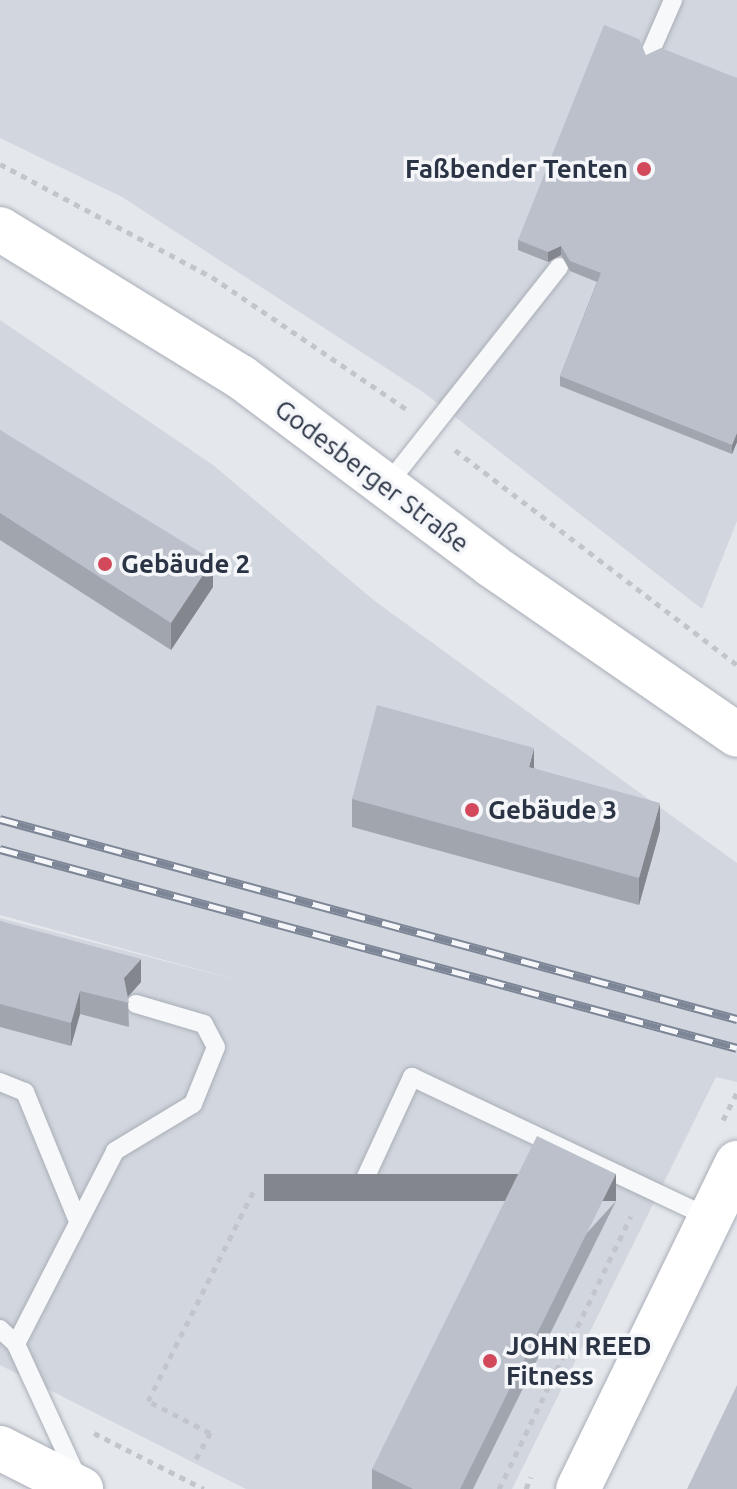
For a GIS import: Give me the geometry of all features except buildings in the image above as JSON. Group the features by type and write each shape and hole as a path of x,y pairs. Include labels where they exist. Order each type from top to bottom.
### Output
{"main road":[{"name":"Godesberger Straße","path":"0,229 228,368 737,735"},
{"path":"578,1489 713,1219 737,1163"},
{"path":"0,1448 82,1489"}],"lane":[{"path":"650,53 673,0"},
{"path":"387,485 427,428 559,267"},
{"path":"8,1340 115,1151 193,1104 212,1066 216,1047 204,1024 136,1004"},
{"path":"363,1183 412,1077 713,1219"},
{"path":"0,1082 25,1092 78,1221"},
{"path":"0,1329 43,1407 82,1489"}],"path":[{"path":"0,164 212,277 391,395 427,428 737,665"},
{"path":"499,1489 646,1185"},
{"path":"196,1459 210,1433 148,1401 253,1192"},
{"path":"43,1407 204,1489"}],"shaded area":[{"path":"0,0 737,0 737,521 702,609 423,392 122,197 0,138"},
{"path":"0,320 213,465 376,602 737,863 737,1082 716,1077 512,1489 246,1489 0,1365 0,918 252,984 0,915"}],"railway":[{"path":"0,819 737,1019"},
{"path":"0,849 737,1048"}],"place":[{"name":"Faßbender Tenten","path":"644,169"},
{"name":"Gebäude 2","path":"105,564"},
{"name":"Gebäude 3","path":"472,810"},
{"name":"JOHN REED Fitness","path":"490,1361"}]}
